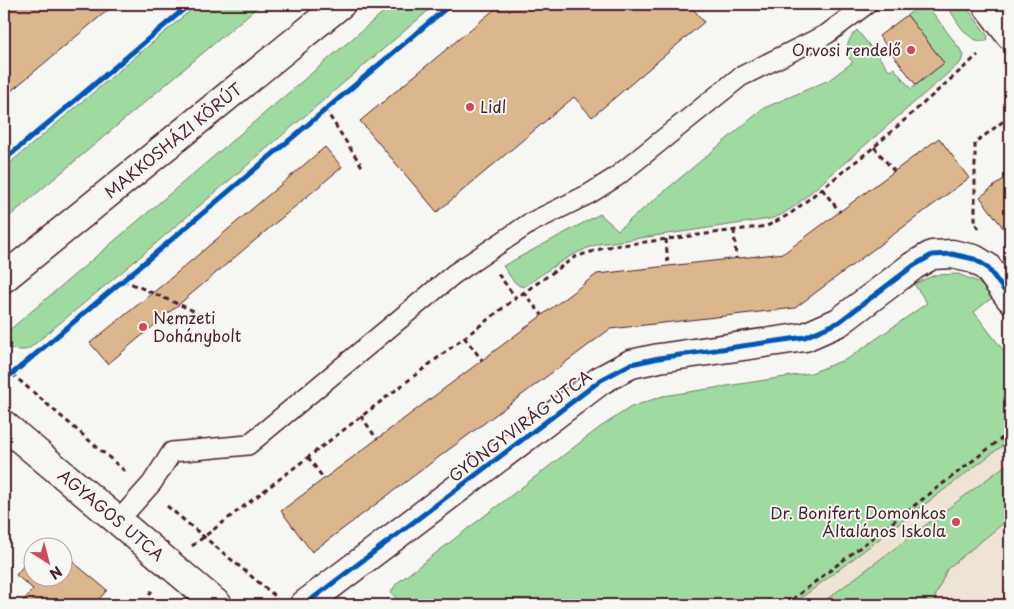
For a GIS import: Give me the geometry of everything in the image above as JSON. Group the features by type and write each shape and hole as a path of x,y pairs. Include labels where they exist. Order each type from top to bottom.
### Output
{"street":[{"name":"MAKKOSHÁZI KÖRÚT","path":"4,278 341,4"},
{"path":"986,4 1010,35"},
{"name":"GYÖNGYVIRÁG UTCA","path":"304,605 601,380 631,364 658,358 805,338 839,322 913,266 932,255 952,254 974,260 987,267 1010,298"},
{"name":"AGYAGOS UTCA","path":"4,425 218,605"}],"lane":[{"path":"118,521 152,483 172,452 248,444 454,274 530,223 589,194 616,177 740,76 827,34 867,4"}],"path":[{"path":"170,565 204,536 523,292 575,257 594,250 767,226 780,220 874,147 978,55"},
{"path":"325,109 363,168"},
{"path":"974,260 988,236 974,224 975,143 1010,116"},
{"path":"874,147 894,171"},
{"path":"822,189 840,212"},
{"path":"734,230 736,258"},
{"path":"666,239 668,266"},
{"path":"123,280 194,311"},
{"path":"523,292 542,315"},
{"path":"464,337 482,360"},
{"path":"4,379 12,374 8,371"},
{"path":"361,416 378,439"},
{"path":"785,605 1010,432"},
{"path":"308,456 324,479"}],"shaded area":[{"name":"Dr. Bonifert Domonkos Általános Iskola","path":"1010,440 1010,605 792,605"}],"green space":[{"path":"198,4 261,4 4,221 4,168"},
{"path":"393,4 436,4 135,261 31,347 21,350 4,347 6,333"},
{"path":"926,4 960,49 963,56 961,62 795,206 781,215 770,219 599,244 569,257 524,287 515,282 503,266 600,214 618,230 764,108 829,80 853,62 848,57 847,49 850,38 857,30 890,71 894,68 911,89 944,63 907,15"},
{"path":"946,4 965,5 988,36 987,41 980,41 967,34"},
{"path":"958,274 978,282 993,297 974,312 1010,359 1010,440 792,605 401,605 391,592 397,583 599,428 631,407 663,396 811,373 849,358 927,303 914,284 935,275"},
{"path":"1010,462 1010,518 947,569 933,602 934,605 819,605"}],"building":[{"path":"4,4 115,4 4,97"},
{"name":"Lidl","path":"501,4 689,4 704,22 592,117 574,97 437,212 360,121"},
{"name":"Orvosi rendelő","path":"907,15 944,63 916,85 879,36"},
{"path":"939,138 969,178 795,308 610,329 312,552 281,511 597,274 784,253"},
{"path":"325,147 342,167 108,364 90,343 165,283"},
{"path":"1010,174 1010,237 980,197"},
{"path":"72,561 107,590 94,605 20,605 33,589 29,586 72,586"},
{"path":"22,568 22,580 16,575"}],"cycle path":[{"path":"4,160 190,4"},
{"path":"4,379 451,4"},
{"path":"304,605 601,380 631,364 659,358 805,337 839,322 913,266 932,255 952,254 974,259 987,267 1010,298"}],"place":[{"name":"Orvosi rendelő","path":"911,50"},
{"name":"Lidl","path":"470,107"},
{"name":"Nemzeti Dohánybolt","path":"143,327"},
{"name":"Dr. Bonifert Domonkos Általános Iskola","path":"956,522"}]}
